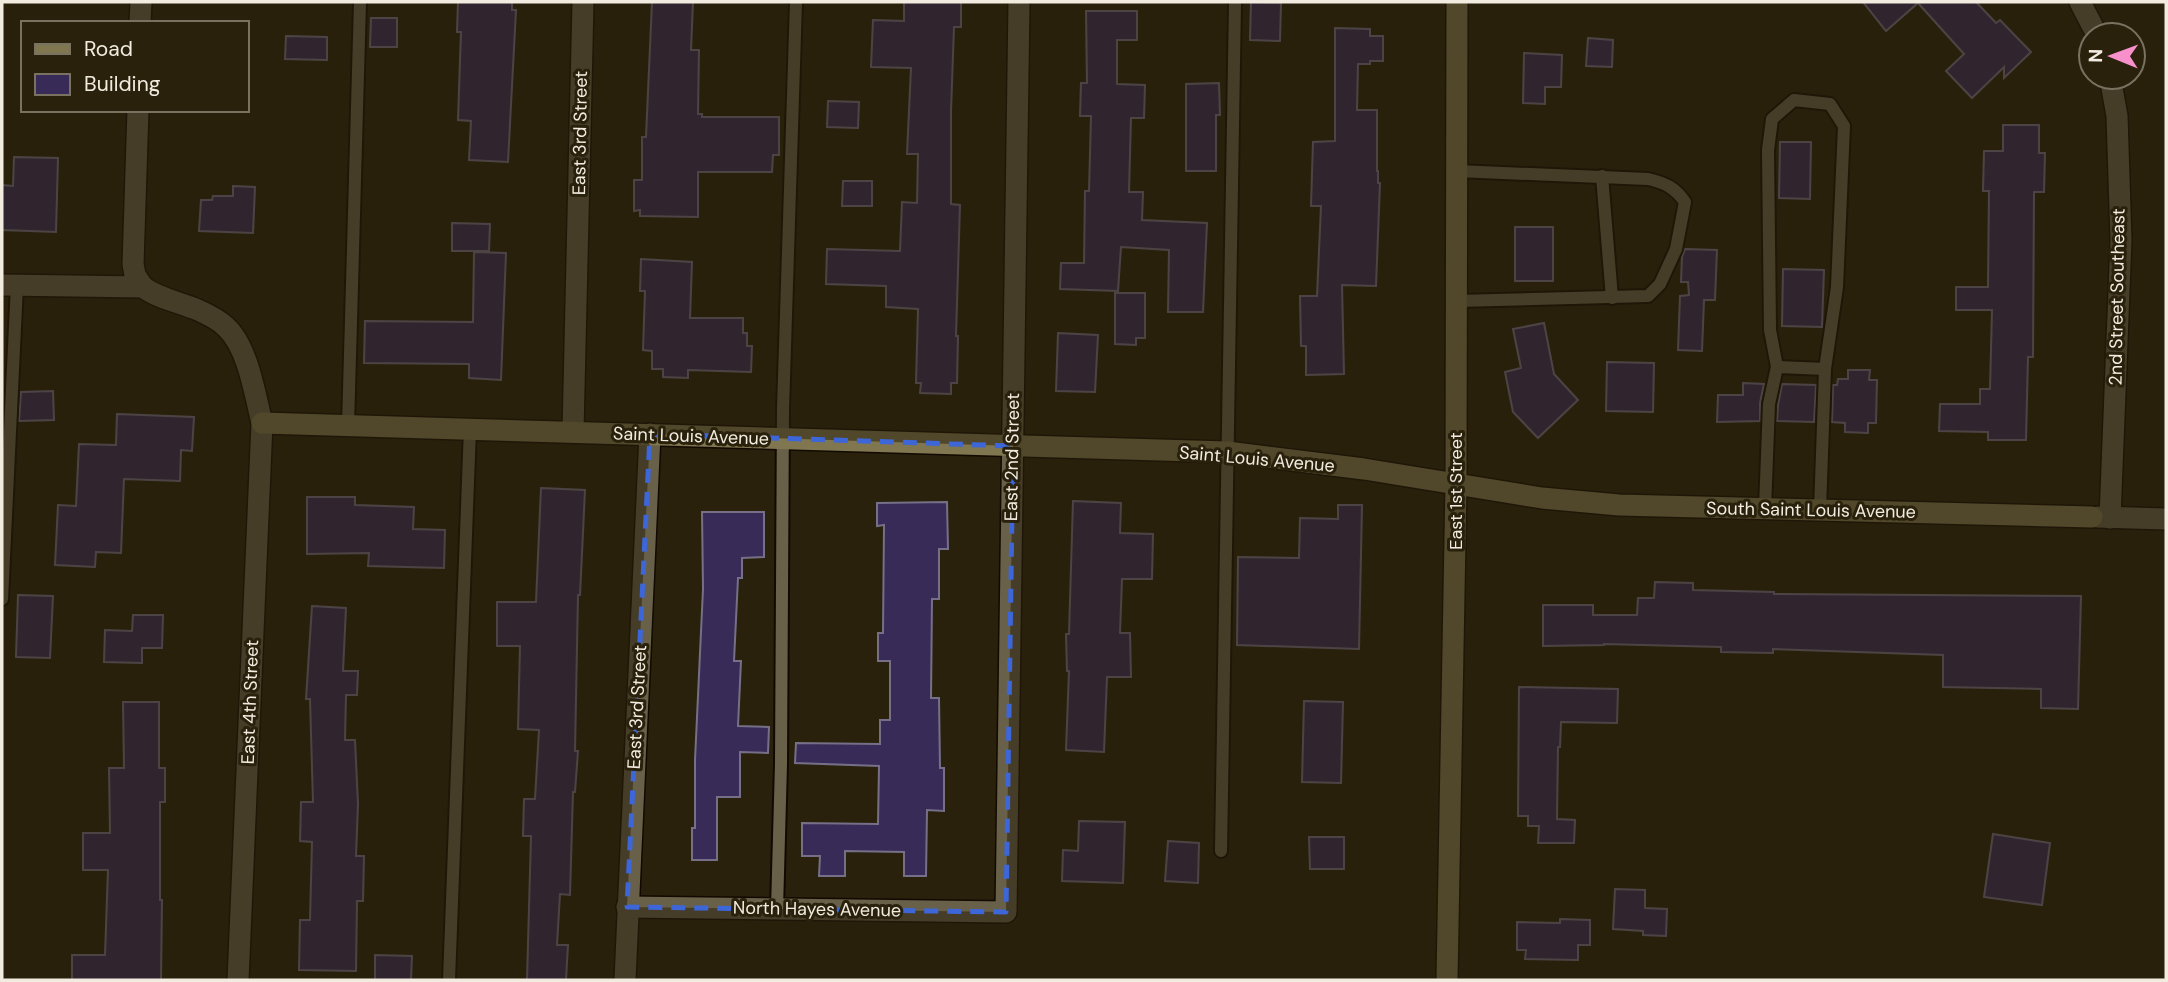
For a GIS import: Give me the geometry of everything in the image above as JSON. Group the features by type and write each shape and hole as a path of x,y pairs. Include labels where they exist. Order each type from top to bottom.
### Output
{"street":[{"path":"140,21 141,2"},
{"name":"East 3rd Street","path":"573,432 583,2"},
{"name":"East 2nd Street","path":"1006,912 1019,2"},
{"name":"East 1st Street","path":"1447,980 1456,483 1457,2"},
{"path":"2080,2 2090,21"},
{"name":"2nd Street Southeast","path":"2101,517 2121,240 2117,116 2113,91"},
{"path":"138,112 135,275 150,292 200,310 226,327 238,343 248,369 262,423"},
{"path":"10,285 143,287"},
{"name":"Saint Louis Avenue","path":"262,423 1227,453 1456,483"},
{"name":"East 4th Street","path":"238,980 262,423"},
{"name":"East 3rd Street","path":"625,980 650,434"},
{"name":"South Saint Louis Avenue","path":"1456,483 1542,498 1619,505 2166,519"},
{"name":"North Hayes Avenue","path":"628,907 1006,912"}],"lane":[{"path":"348,426 359,2"},
{"path":"777,909 783,439 796,2"},
{"path":"1221,851 1235,2"},
{"path":"1765,508 1769,404 1777,367 1770,330 1768,150 1772,119 1794,100 1830,104 1844,126 1837,287 1825,369 1820,510"},
{"path":"1457,171 1627,177 1664,182 1676,190 1685,202 1676,249 1660,284 1648,296 1457,301"},
{"path":"1602,176 1612,298"},
{"path":"2,599 10,285"},
{"path":"1777,367 1825,369"},
{"path":"449,980 470,429"}],"highlighted area":[{"path":"650,434 1013,446 1006,912 627,907"}],"building":[{"path":"458,2 512,2 512,10 516,10 508,162 469,160 471,121 458,120 461,32 457,32"},
{"path":"652,2 693,2 691,50 699,50 698,114 702,114 702,117 779,117 779,155 773,155 772,172 698,172 698,217 640,216 640,210 634,211 634,180 642,180 642,137 646,137"},
{"path":"904,2 961,2 961,27 954,27 951,111 951,204 960,205 957,383 951,383 951,394 920,393 921,383 916,383 918,309 886,307 886,286 826,284 827,249 900,251 902,202 917,203 918,154 907,154 911,68 871,67 873,20 904,21"},
{"path":"1251,2 1281,3 1280,41 1250,40"},
{"path":"1863,2 1976,2 1996,23 2000,20 2031,52 2004,78 2004,67 1972,98 1946,71 1964,54 1918,3 1886,31"},
{"path":"1086,11 1137,11 1137,40 1117,40 1117,84 1145,85 1144,118 1131,118 1129,192 1143,192 1142,220 1207,223 1203,312 1168,312 1169,250 1121,247 1118,291 1060,289 1061,263 1084,263 1085,191 1089,191 1091,116 1080,116 1081,83 1087,83"},
{"path":"371,18 397,18 397,47 370,47"},
{"path":"1335,28 1370,29 1370,36 1383,36 1383,61 1358,64 1357,110 1377,110 1377,171 1380,183 1376,286 1342,285 1344,374 1306,375 1306,346 1301,346 1300,296 1317,296 1321,206 1311,206 1313,142 1335,141"},
{"path":"286,36 327,37 327,60 285,59"},
{"path":"1588,38 1613,40 1612,67 1586,66"},
{"path":"1524,53 1562,55 1561,87 1545,87 1545,104 1523,103"},
{"path":"1219,83 1216,171 1186,171 1186,84"},
{"path":"828,101 859,102 858,128 827,127"},
{"path":"2003,125 2039,125 2039,153 2045,153 2044,192 2034,192 2033,357 2028,357 2026,440 1988,440 1988,432 1939,431 1940,404 1980,404 1980,389 1990,389 1992,310 1956,310 1956,287 1988,287 1989,191 1983,191 1984,151 2003,151"},
{"path":"1780,142 1811,142 1810,199 1779,198"},
{"path":"14,157 58,158 56,232 2,230 2,185 13,186"},
{"path":"843,181 872,181 872,206 842,206"},
{"path":"233,186 255,187 253,233 199,231 201,200 212,200 213,196 233,196"},
{"path":"452,223 490,224 489,251 452,251"},
{"path":"1515,227 1553,227 1553,281 1515,281"},
{"path":"1685,249 1717,250 1715,300 1704,300 1702,351 1678,350 1680,296 1689,295 1688,282 1681,282"},
{"path":"474,252 506,253 501,380 469,378 469,364 364,363 365,321 473,322"},
{"path":"641,259 692,262 690,318 743,318 743,333 747,333 747,346 752,346 751,372 688,370 688,378 663,377 663,369 652,369 652,351 643,350 645,291 640,291"},
{"path":"1783,269 1824,270 1822,327 1782,326"},
{"path":"1115,293 1145,293 1145,338 1136,338 1136,345 1115,344"},
{"path":"1544,323 1554,374 1578,400 1538,438 1513,412 1505,372 1521,368 1513,329"},
{"path":"1058,333 1098,335 1095,392 1056,391"},
{"path":"1607,362 1654,363 1653,412 1606,411"},
{"path":"1848,370 1870,370 1869,380 1877,380 1876,423 1868,423 1868,433 1845,432 1845,423 1832,422 1833,385 1837,385 1838,379 1848,379"},
{"path":"1743,383 1764,384 1760,421 1717,422 1718,395 1743,395"},
{"path":"1782,384 1816,385 1814,422 1777,421"},
{"path":"53,391 54,420 19,421 21,392"},
{"path":"117,414 194,417 192,451 181,450 180,481 124,479 121,553 96,552 95,567 55,565 58,505 76,506 79,444 116,445"},
{"path":"541,488 585,490 578,595 575,751 578,751 573,792 570,895 560,894 557,945 568,945 566,980 527,980 531,836 523,836 524,799 535,799 539,730 518,729 520,646 497,646 497,602 536,602"},
{"path":"307,497 355,497 355,505 414,507 413,529 445,530 444,568 368,566 369,553 307,554"},
{"path":"1073,501 1121,503 1120,533 1153,534 1152,579 1122,579 1120,633 1130,633 1131,677 1107,677 1104,752 1066,750 1069,671 1066,634 1069,634"},
{"path":"947,502 948,549 939,549 939,599 932,599 931,698 939,698 944,811 927,810 926,876 904,876 904,852 845,851 845,876 819,876 820,856 802,856 802,823 878,824 879,766 795,763 796,743 880,744 880,720 890,720 890,661 878,661 878,633 883,633 884,525 877,526 877,503"},
{"path":"1338,505 1362,505 1359,649 1237,645 1238,557 1299,558 1300,518 1338,519"},
{"path":"702,512 764,512 764,557 742,558 742,578 738,578 734,661 741,661 738,726 769,727 768,753 740,752 740,797 717,797 717,860 692,860 703,589"},
{"path":"1655,582 1693,583 1693,590 1774,594 2081,596 2078,709 2041,708 2041,689 1943,687 1943,655 1773,649 1773,653 1721,652 1721,647 1604,644 1543,646 1543,605 1593,605 1593,615 1637,615 1638,598 1654,598"},
{"path":"18,595 53,596 50,658 16,657"},
{"path":"312,606 346,608 343,671 358,671 357,695 346,695 345,740 355,740 358,804 356,856 364,856 363,901 357,901 356,971 299,970 300,920 310,920 312,842 300,841 301,802 313,802 310,699 306,699"},
{"path":"133,615 163,615 162,648 142,648 142,663 104,662 105,630 132,631"},
{"path":"1519,687 1618,689 1617,723 1561,722 1557,819 1575,820 1574,843 1538,843 1539,826 1528,826 1528,816 1518,816"},
{"path":"1304,701 1343,702 1341,783 1302,782"},
{"path":"123,702 159,702 159,768 165,768 165,802 160,802 161,980 72,980 72,955 105,955 108,870 83,870 83,833 110,833 109,768 124,768"},
{"path":"1079,821 1125,822 1123,883 1062,881 1063,850 1078,851"},
{"path":"1993,834 2050,843 2042,905 1984,897"},
{"path":"1309,837 1344,837 1344,869 1310,869"},
{"path":"1168,841 1199,843 1198,883 1165,881"},
{"path":"1615,889 1645,890 1645,908 1667,909 1666,936 1613,929"},
{"path":"1560,919 1590,920 1590,945 1578,945 1578,960 1525,959 1526,950 1517,950 1517,922 1560,923"},
{"path":"375,955 412,956 411,980 375,980"}]}
